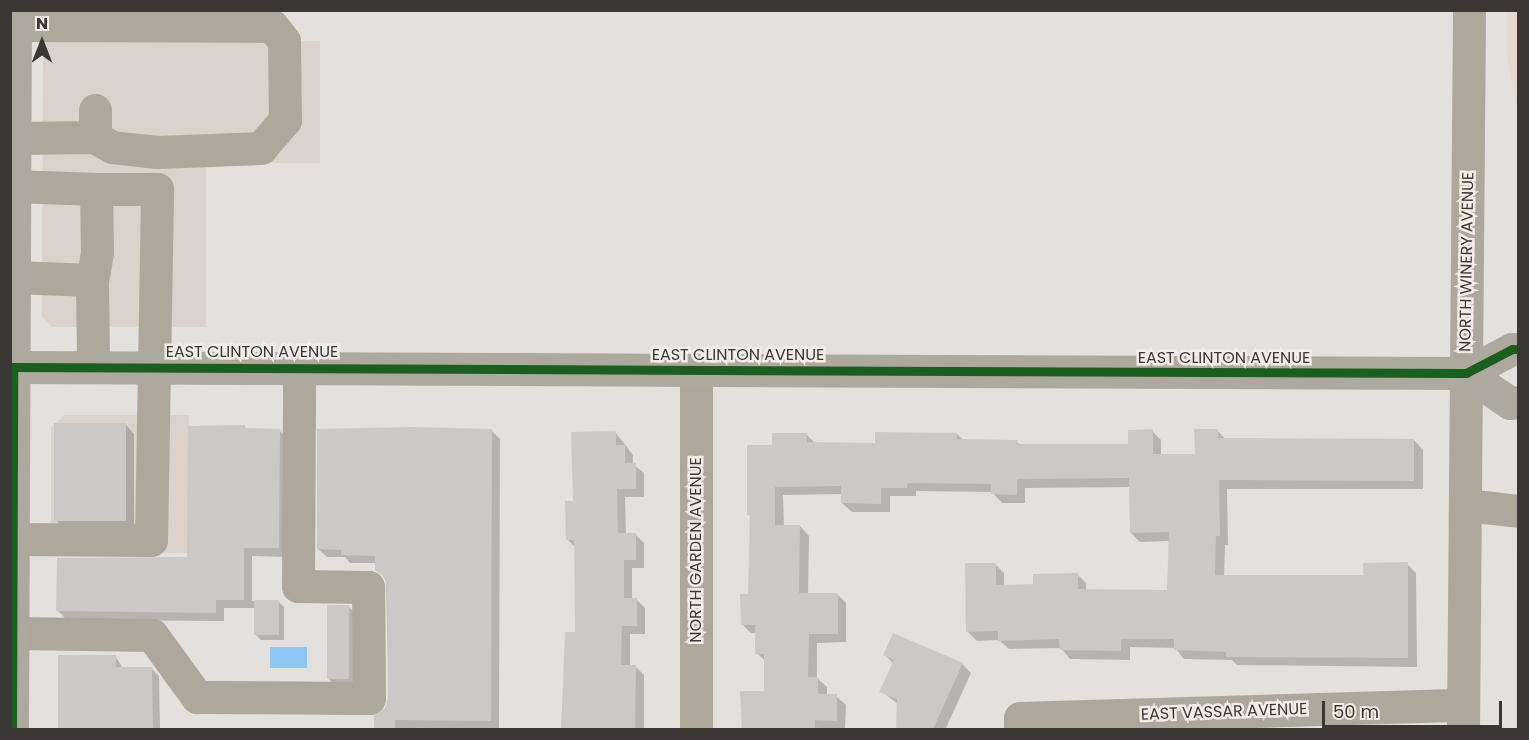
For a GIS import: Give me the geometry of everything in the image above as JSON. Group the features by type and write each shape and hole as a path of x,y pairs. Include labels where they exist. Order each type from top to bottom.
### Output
{"main road":[{"path":"12,729 14,17"},
{"path":"1518,349 1512,349 1466,373 1510,403 1518,402"},
{"name":"EAST CLINTON AVENUE","path":"12,367 1466,373"}],"street":[{"name":"NORTH WINERY AVENUE","path":"1463,717 1468,10"},
{"path":"14,17 272,26 284,41 285,120 261,148 157,152 112,147 95,123 14,138"},
{"path":"13,539 151,540 157,189 14,186"},
{"path":"93,367 92,280 97,253 96,189"},
{"path":"14,277 92,280"},
{"path":"13,633 152,635 197,697 369,698 368,587 298,586 299,367"},
{"name":"NORTH GARDEN AVENUE","path":"696,370 696,729"},
{"path":"1466,505 1518,511"},
{"name":"EAST VASSAR AVENUE","path":"1020,724 1463,717"}],"shaded area":[{"path":"1507,11 1518,11 1518,111 1507,57"},
{"path":"43,41 320,41 320,163 206,163 206,327 52,327 42,317"},
{"path":"65,415 189,415 188,553 51,552 51,428"},
{"path":"1518,459 1518,729 1516,730 1517,461"}],"water":[{"path":"270,647 307,647 307,668 270,668"}],"building":[{"path":"54,423 126,423 126,521 54,521"},
{"path":"245,425 245,428 280,429 279,548 244,548 244,600 216,600 216,613 56,611 57,558 187,557 188,426"},
{"path":"411,427 492,429 491,721 395,720 395,729 374,729 374,715 385,708 388,698 387,586 384,577 375,570 375,556 341,555 341,550 317,549 317,429"},
{"path":"1153,429 1153,454 1195,454 1194,429 1218,429 1218,438 1414,439 1414,481 1219,480 1220,536 1216,536 1215,575 1363,575 1363,563 1408,562 1408,658 1226,657 1226,652 1174,650 1174,639 1121,639 1121,651 1060,650 1059,639 998,641 998,631 966,632 965,563 996,563 996,585 1033,584 1033,574 1078,573 1078,589 1167,590 1169,532 1130,533 1129,478 1017,479 1017,495 991,494 991,484 908,483 907,488 881,488 881,504 841,503 841,486 775,487 775,525 800,525 799,593 838,593 838,634 809,634 808,677 818,677 818,694 837,694 837,721 815,720 815,729 742,729 740,691 764,691 764,654 755,654 755,625 741,625 740,594 748,594 750,515 747,515 747,445 772,445 772,433 807,433 807,442 875,443 875,432 957,433 957,439 1018,440 1017,444 1128,444 1128,430"},
{"path":"616,431 616,445 625,445 625,463 636,463 636,489 617,489 618,533 636,533 636,560 624,560 624,598 637,598 637,626 622,626 621,665 636,665 635,729 561,729 565,632 575,632 574,540 566,540 565,501 573,501 571,432"},
{"path":"254,600 279,600 279,635 254,635"},
{"path":"327,605 349,605 349,679 327,679"},
{"path":"893,633 963,663 933,729 896,729 897,699 879,692 894,660 883,655"},
{"path":"58,655 116,655 116,667 152,667 153,729 58,729"}],"cycle path":[{"path":"10,367 1466,373 1512,349 1518,349"},
{"path":"12,730 13,367"}]}
